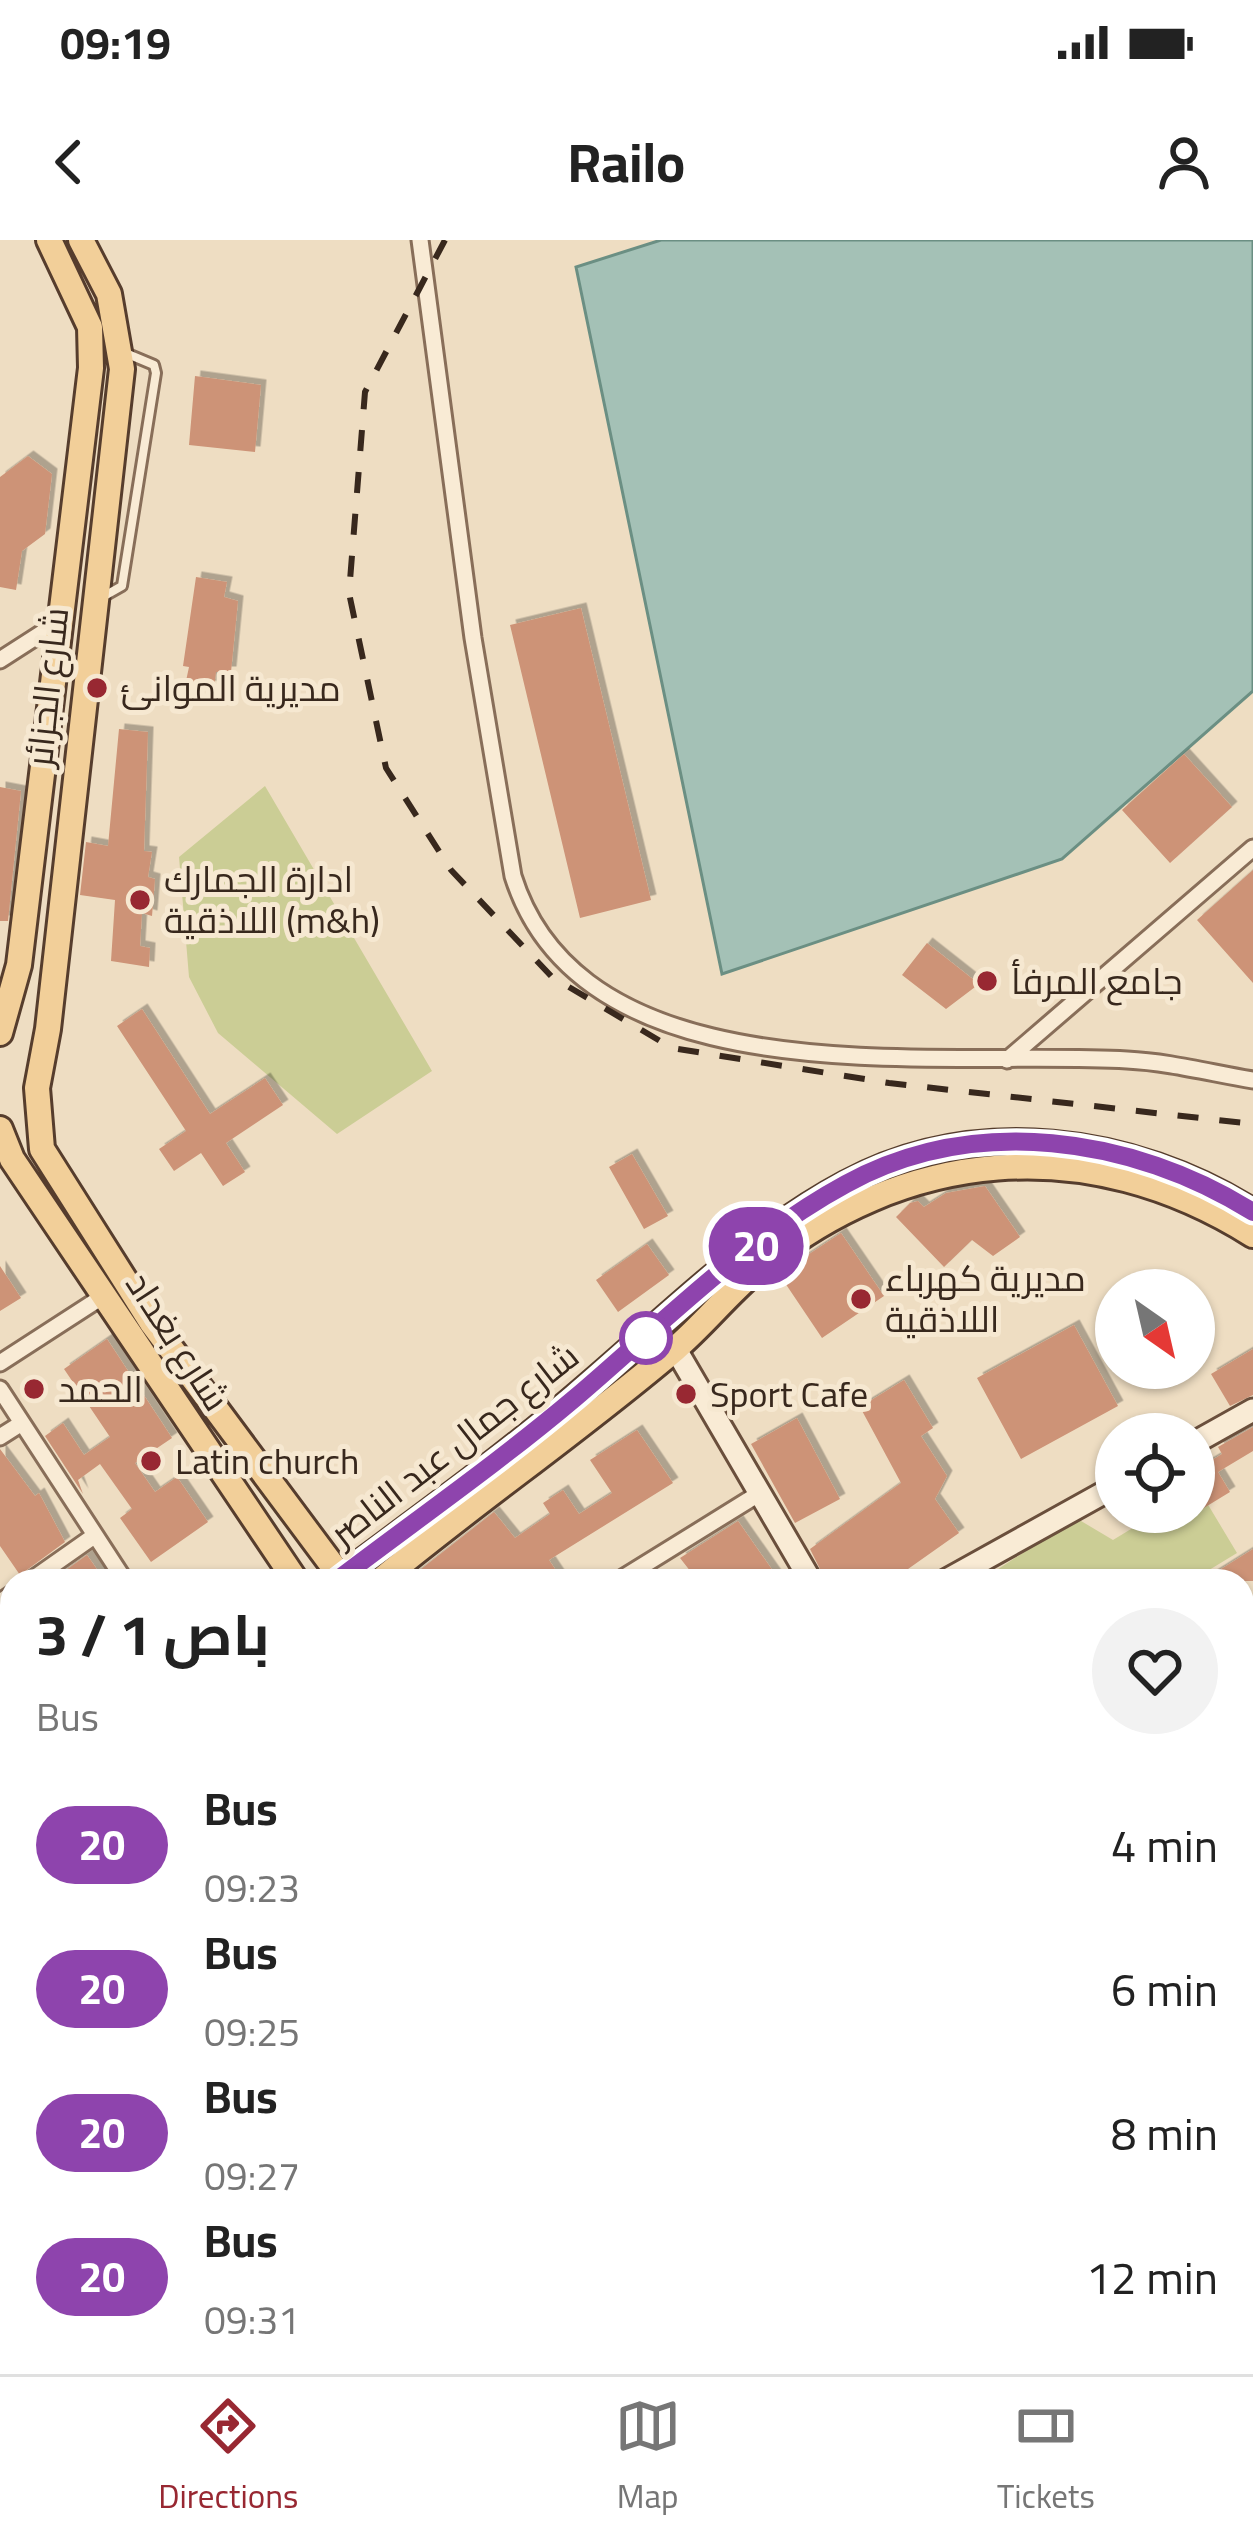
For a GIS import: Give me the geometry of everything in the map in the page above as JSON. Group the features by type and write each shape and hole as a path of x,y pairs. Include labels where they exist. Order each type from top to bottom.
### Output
{"main road":[{"name":"شارع الجزائر","path":"0,1033 20,965 91,368 90,327 49,240"},
{"name":"شارع الجزائر","path":"42,1149 37,1088 48,1029 122,360 109,294 81,240"},
{"path":"91,368 122,360"},
{"path":"59,622 92,604"},
{"path":"0,998 20,965"},
{"path":"0,1129 6,1150"},
{"name":"شارع جمال عبد الناصر","path":"355,1569 475,1482 797,1214 880,1168 954,1147 1070,1144 1144,1161 1253,1212"},
{"name":"شارع بغداد","path":"42,1149 152,1323 332,1569"},
{"name":"شارع بغداد","path":"6,1150 288,1569"},
{"name":"شارع جمال عبد الناصر","path":"395,1569 675,1348 754,1272 814,1230 902,1184 1013,1166 1094,1171 1188,1199 1253,1235"}],"street":[{"path":"420,240 473,638 513,876 524,911 555,956 656,1019 804,1054 1129,1060 1253,1079"},
{"path":"0,660 59,622"},
{"path":"1007,1060 1253,848"},
{"path":"0,1363 105,1294"},
{"path":"675,1348 804,1569"},
{"path":"0,1389 117,1569"},
{"path":"1215,1431 1253,1410"},
{"path":"0,1437 22,1423"},
{"path":"637,1569 760,1493"},
{"path":"967,1569 1095,1498"},
{"path":"47,1569 94,1536"}],"lane":[{"path":"92,604 122,586 157,373 154,365 122,360"}],"green space":[{"path":"265,786 432,1071 337,1134 218,1033 189,977 179,857"},
{"path":"1215,1516 1237,1553 1211,1569 998,1569 1076,1518 1113,1540 1124,1533 1215,1533"}],"shaded area":[{"path":"661,240 1253,240 1253,691 1062,859 722,974 576,267"}],"building":[{"path":"195,376 261,385 255,452 189,445"},
{"path":"28,456 52,474 45,534 22,551 16,590 0,587 0,477"},
{"path":"196,577 227,582 224,597 238,601 231,672 216,672 214,687 186,681 189,667 183,666"},
{"path":"581,608 651,900 580,918 510,625"},
{"path":"119,729 148,732 144,851 152,852 148,877 155,879 152,916 142,913 140,946 150,948 149,967 111,961 115,900 80,895 86,842 108,846"},
{"path":"1184,754 1232,807 1170,863 1122,810"},
{"path":"0,787 21,791 8,921 0,921"},
{"path":"1253,870 1253,983 1197,920"},
{"path":"927,943 979,984 946,1009 902,975"},
{"path":"142,1009 210,1114 265,1078 283,1105 226,1143 245,1172 223,1186 201,1153 174,1171 159,1149 186,1131 117,1026"},
{"path":"632,1154 668,1216 644,1229 609,1167"},
{"path":"985,1186 1020,1237 993,1256 972,1240 944,1267 896,1217 910,1203 918,1201 924,1207 946,1193"},
{"path":"841,1233 884,1296 822,1338 779,1274"},
{"path":"647,1244 669,1275 618,1312 596,1280"},
{"path":"0,1266 21,1298 0,1311"},
{"path":"1074,1325 1095,1364 1095,1389 1109,1389 1118,1406 1095,1413 1095,1419 1021,1459 977,1378"},
{"path":"107,1339 172,1438 135,1463 155,1492 177,1477 208,1522 151,1562 120,1518 132,1509 100,1464 78,1480 83,1494 45,1436 63,1423 84,1455 110,1437 64,1369"},
{"path":"1253,1349 1253,1395 1230,1406 1215,1381 1215,1372"},
{"path":"904,1380 933,1428 921,1436 947,1476 935,1499 959,1533 908,1569 820,1569 810,1549 901,1483 860,1407"},
{"path":"797,1418 840,1499 795,1523 751,1444"},
{"path":"1253,1427 1253,1451 1218,1472 1230,1492 1215,1501 1215,1458 1222,1454 1218,1447"},
{"path":"637,1430 673,1483 549,1560 555,1569 421,1569 494,1512 515,1538 550,1514 543,1503 563,1490 579,1514 612,1493 590,1460"},
{"path":"0,1449 35,1496 39,1493 65,1542 28,1569 16,1569 0,1546"},
{"path":"738,1521 772,1569 689,1569 680,1558"},
{"path":"1253,1549 1253,1569 1221,1569"},
{"path":"87,1555 97,1569 68,1569"}],"railway":[{"path":"445,240 365,392 349,593 386,768 451,870 552,977 672,1048 889,1083 1253,1124"}],"bus line":[{"name":"20","path":"353,1569 475,1482 797,1214 880,1168 917,1155 993,1142 1070,1144 1144,1161 1253,1212"}],"place":[{"name":"مديرية الموانئ","path":"97,688"},
{"name":"ادارة الجمارك اللاذقية (m&h)","path":"140,900"},
{"name":"جامع المرفأ","path":"987,981"},
{"name":"مديرية كهرباء اللاذقية","path":"861,1299"},
{"name":"الحمد","path":"34,1389"},
{"name":"Sport Cafe","path":"686,1394"},
{"name":"Latin church","path":"151,1461"}]}
